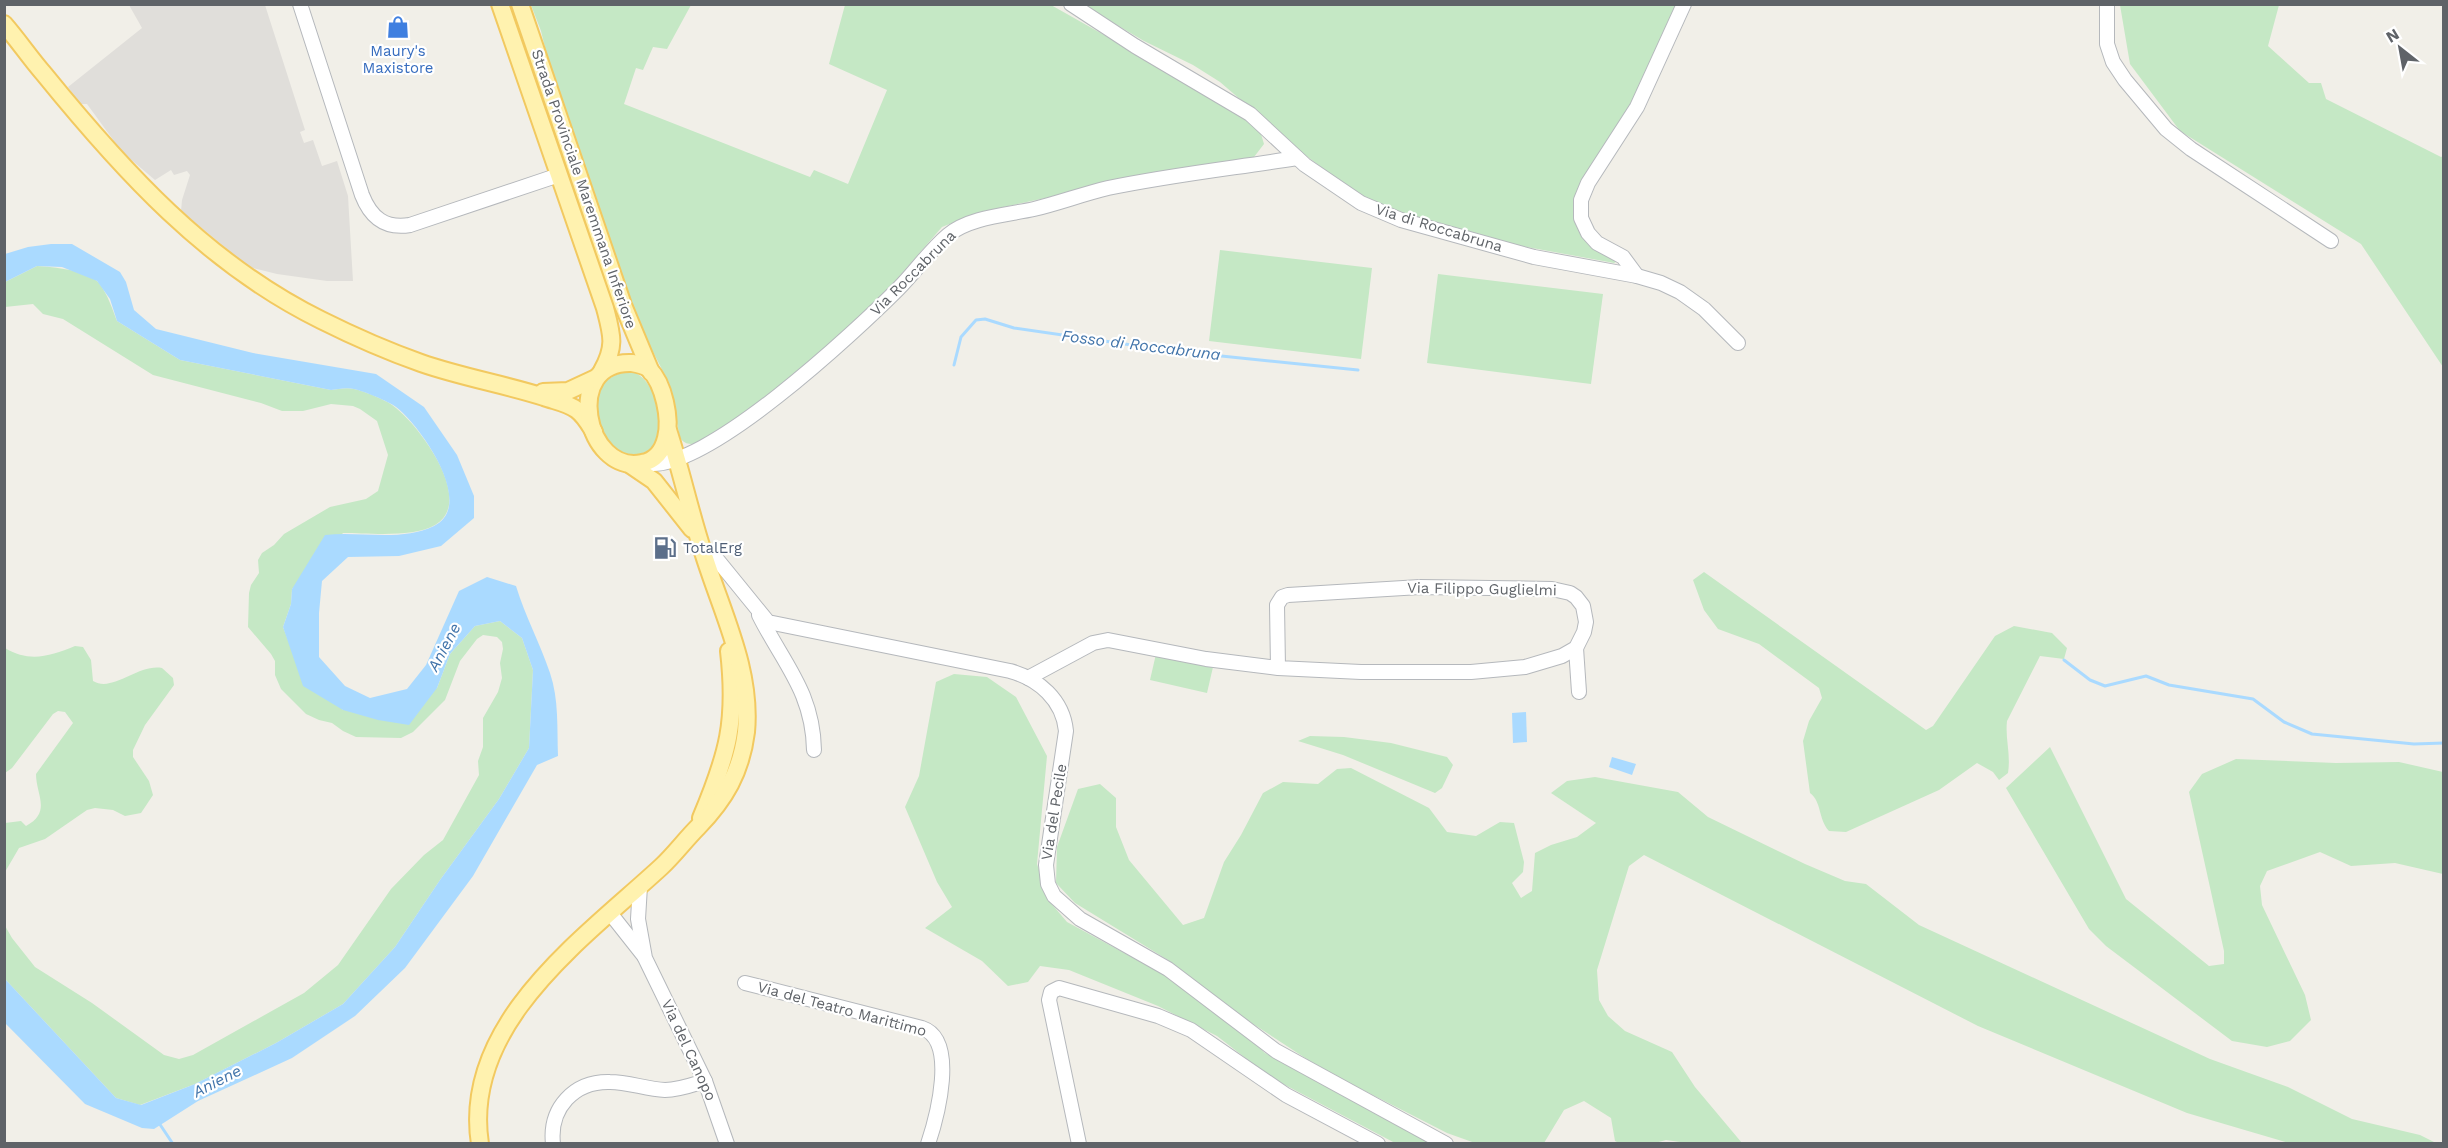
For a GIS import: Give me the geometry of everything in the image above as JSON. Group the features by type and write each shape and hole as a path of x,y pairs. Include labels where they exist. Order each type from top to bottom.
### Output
{"main road":[{"name":"Strada Provinciale Maremmana Inferiore","path":"500,4 610,329 611,354 599,375"},
{"name":"Strada Provinciale Maremmana Inferiore","path":"520,4 623,305 651,372"},
{"path":"4,24 74,110 167,211 232,266 268,291 338,327 423,364 525,391 572,407 584,416 607,453 637,464 654,481 698,537"},
{"path":"480,1143 478,1114 480,1090 485,1069 501,1034 535,986 670,858 718,806 729,787 740,759 747,708 740,661 703,554 668,430 663,400 651,372 642,365 627,363 568,391 525,391"},
{"path":"594,432 589,397 599,375"},
{"path":"637,464 659,454 668,430"}],"street":[{"path":"300,4 362,195 376,219 392,225 410,225 559,175"},
{"name":"Via di Roccabruna","path":"1071,4 1135,46 1243,109 1297,158 1355,200 1401,220 1534,257 1637,276 1669,287 1690,298 1738,343"},
{"path":"1637,276 1623,257 1597,243 1588,233 1581,218 1581,200 1586,186 1636,107 1684,4"},
{"path":"2107,4 2107,44 2113,62 2166,129 2191,149 2331,241"},
{"name":"Via Roccabruna","path":"678,460 735,427 800,379 895,292 948,235 963,226 1108,189 1297,158"},
{"path":"637,464 663,465 678,460"},
{"name":"Via del Pecile","path":"703,554 711,552 722,563 768,622 1010,671 1028,678 1052,696 1062,712 1066,725 1065,750 1046,865 1048,884 1057,899 1080,919 1175,974 1276,1051 1446,1143"},
{"name":"Via Filippo Guglielmi","path":"1278,668 1277,602 1288,595 1306,593 1444,586 1562,591 1576,597 1583,606 1586,617 1584,632 1576,648"},
{"path":"755,608 805,698 812,719 814,750"},
{"path":"1028,678 1094,643 1108,640 1206,659 1278,668 1383,673 1492,670 1548,661 1576,648 1579,692"},
{"path":"640,886 638,919 645,958"},
{"path":"610,913 645,958"},
{"name":"Via del Canopo","path":"645,958 705,1081 727,1143"},
{"name":"Via del Teatro Marittimo","path":"745,983 922,1028 935,1035 941,1048 942,1072 937,1110 928,1143"},
{"path":"1079,1143 1049,1000 1053,991 1059,988 1158,1016 1191,1030 1286,1095 1378,1143"},
{"path":"554,1143 553,1124 559,1107 569,1095 581,1088 595,1083 611,1082 674,1090 705,1081"}],"shaded area":[{"path":"129,5 265,5 305,130 300,132 304,143 313,140 322,166 337,161 348,196 353,281 327,281 277,274 249,267 181,211 190,175 187,171 174,175 171,170 155,180 122,152 87,104 80,104 68,87 142,28"}],"green space":[{"path":"531,5 691,5 667,49 653,47 643,70 636,68 624,104 810,177 814,170 848,184 887,90 829,64 845,5 1051,5 1207,93 1254,126 1261,134 1264,144 1254,157 1237,162 980,212 942,227 896,280 835,341 742,418 692,444 680,438 669,383 635,317"},
{"path":"1083,5 1677,5 1631,103 1610,136 1578,224 1619,260 1614,263 1500,242 1383,207 1360,196 1305,155 1220,82"},
{"path":"2120,5 2279,5 2268,46 2309,83 2321,83 2326,99 2443,156 2443,367 2361,244 2180,131 2130,64"},
{"path":"1220,250 1372,268 1361,359 1209,341"},
{"path":"37,266 70,270 94,279 105,292 117,321 180,360 331,390 354,389 393,405 418,430 440,464 447,482 449,499 446,514 435,525 415,532 343,533 292,589 291,604 283,627 293,653 343,710 437,688 450,654 475,626 500,621 522,638 533,670 529,748 499,799 395,947 343,1004 276,1043 195,1084 140,1105 116,1098 5,979 4,924 35,967 92,1003 164,1055 179,1059 193,1055 304,993 338,965 391,889 424,855 443,840 479,775 478,761 483,747 483,718 498,692 502,678 500,663 503,649 502,642 497,637 483,635 477,639 460,661 445,700 413,732 401,738 356,737 332,723 306,714 281,689 275,675 275,661 248,627 249,593 259,573 258,560 262,553 284,534 330,507 366,499 378,491 388,455 377,421 353,406 331,404 303,411 282,411 261,403 153,375 63,319 43,314 33,304 5,307 5,282"},
{"path":"1438,274 1603,294 1591,384 1427,363"},
{"path":"630,371 639,375 646,382 652,391 659,413 659,435 656,444 652,450 641,457 619,454 604,430 597,405 598,393 604,383 614,376"},
{"path":"1704,572 1926,730 1933,726 1995,636 2014,626 2052,633 2067,648 2064,659 2040,656 2007,721 2008,773 1999,780 1993,772 1977,763 1939,790 1846,832 1829,831 1810,793 1803,741 1809,721 1822,698 1819,688 1759,644 1718,629 1704,610 1693,580"},
{"path":"75,646 83,647 91,660 93,681 101,684 117,681 153,668 162,668 173,678 174,685 145,725 133,750 133,757 149,781 153,795 141,813 125,816 113,810 95,808 87,810 45,839 19,848 5,872 5,823 21,821 26,826 39,815 41,803 36,774 73,723 65,712 58,711 53,714 12,768 5,773 5,648 14,653 32,657 57,653"},
{"path":"1156,654 1213,667 1207,693 1150,680"},
{"path":"954,674 987,677 1016,697 1047,756 1037,864 1050,902 1067,922 1174,980 1227,1018 1265,1053 1437,1143 1395,1143 1270,1077 1217,1036 1158,1006 1069,970 1040,966 1028,982 1008,986 982,961 925,928 952,907 937,882 905,807 919,776 936,682"},
{"path":"1310,736 1344,737 1391,743 1447,757 1453,765 1442,788 1435,793 1343,755 1298,741"},
{"path":"2050,747 2126,899 2209,966 2224,964 2224,951 2189,792 2202,774 2236,759 2336,763 2399,762 2443,772 2443,874 2395,863 2351,866 2320,852 2267,871 2260,886 2262,905 2305,995 2311,1020 2290,1041 2267,1047 2232,1041 2106,946 2089,929 2006,788"},
{"path":"1351,768 1429,808 1447,832 1476,836 1500,822 1514,823 1524,862 1523,872 1512,883 1521,898 1532,891 1535,853 1577,837 1596,823 1551,793 1567,781 1595,777 1678,792 1708,817 1845,881 1866,884 1919,925 2210,1059 2288,1087 2352,1119 2420,1135 2436,1143 2289,1143 2187,1113 1978,1026 1644,855 1629,866 1597,970 1599,1000 1608,1016 1625,1031 1672,1052 1695,1087 1742,1143 1694,1144 1666,1140 1655,1143 1619,1143 1615,1141 1611,1118 1584,1101 1564,1110 1544,1143 1475,1143 1447,1133 1322,1069 1235,1012 1168,960 1075,903 1056,883 1057,847 1078,789 1100,784 1116,798 1116,827 1129,860 1183,925 1204,918 1224,862 1263,793 1283,782 1318,784 1337,769"}],"water":[{"name":"Aniene","path":"72,244 120,272 126,282 134,310 156,329 253,353 376,374 424,407 457,455 474,496 474,518 441,546 399,556 348,557 322,581 319,657 345,686 370,698 407,689 426,665 459,591 487,577 516,586 550,673 556,704 558,756 537,765 473,876 405,968 355,1016 292,1058 198,1101 154,1129 142,1128 85,1104 5,1023 5,979 116,1098 141,1105 195,1084 276,1043 343,1004 395,947 499,799 529,748 533,670 522,638 500,621 475,626 450,654 437,688 409,725 378,720 343,710 303,686 283,627 291,604 292,589 325,535 408,534 434,526 446,516 449,501 447,484 440,465 418,430 406,416 382,399 354,389 331,390 180,360 117,321 110,299 97,281 62,267 37,266 5,282 5,254 28,247"},
{"path":"1526,712 1527,742 1513,743 1512,713"},
{"path":"1612,757 1636,764 1632,775 1609,767"}],"waterway":[{"name":"Fosso di Roccabruna","path":"954,365 961,337 976,320 985,319 1014,328 1173,351 1358,370"},
{"name":"Fosso di Roccabruna","path":"2064,660 2090,680 2105,686 2146,676 2169,685 2253,699 2284,722 2312,734 2414,744 2444,743"},
{"path":"159,1123 173,1144"}],"place":[{"name":"Maury's Maxistore","path":"398,27"},
{"name":"TotalErg","path":"665,548"}]}
